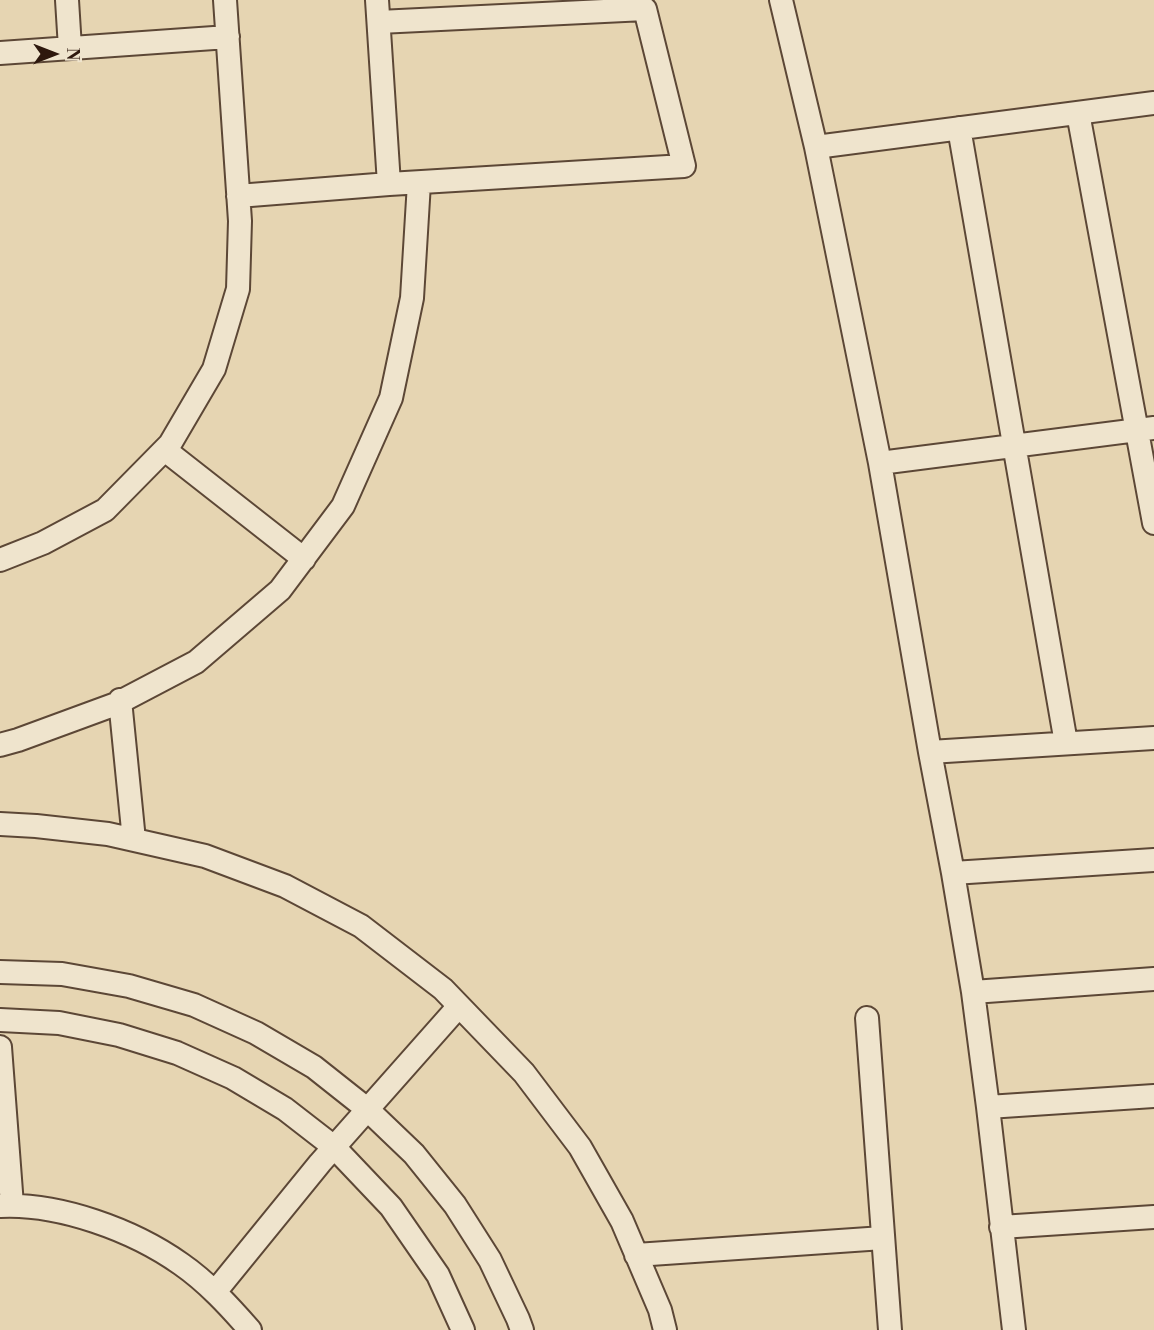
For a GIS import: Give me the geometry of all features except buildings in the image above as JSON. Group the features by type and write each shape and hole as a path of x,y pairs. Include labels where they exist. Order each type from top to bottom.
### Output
{"street":[{"path":"67,0 70,48"},
{"path":"0,560 43,543 105,510 170,444 214,369 238,289 240,221 225,0"},
{"path":"377,0 389,184"},
{"path":"781,0 816,147 880,463 953,873 973,992 1014,1330"},
{"path":"238,196 389,184 684,166 645,9 379,22"},
{"path":"0,53 228,37"},
{"path":"816,147 1154,103"},
{"path":"1078,113 1145,429 1154,523"},
{"path":"959,128 1066,744"},
{"path":"0,744 18,740 116,704 196,662 280,590 344,506 391,398 412,298 419,183"},
{"path":"880,463 1145,429"},
{"path":"165,450 304,559"},
{"path":"120,700 134,840"},
{"path":"930,752 1154,738"},
{"path":"0,824 108,834 205,856 285,886 361,926 443,989 524,1073 580,1148 622,1221 660,1310 665,1330"},
{"path":"953,873 1154,860"},
{"path":"0,972 62,974 129,986 194,1005 256,1033 314,1067 367,1109 414,1154 455,1205 490,1260 522,1330"},
{"path":"973,992 1154,979"},
{"path":"215,1292 367,1109 459,1006"},
{"path":"867,1018 890,1330"},
{"path":"0,1020 59,1023 119,1035 177,1053 233,1078 285,1110 334,1148 391,1207 438,1275 463,1330"},
{"path":"0,1047 6,1205 57,1211 100,1222 141,1240 180,1263 215,1292 250,1330"},
{"path":"988,1107 1154,1096"},
{"path":"1001,1227 1154,1217"},
{"path":"636,1255 883,1238"}]}
